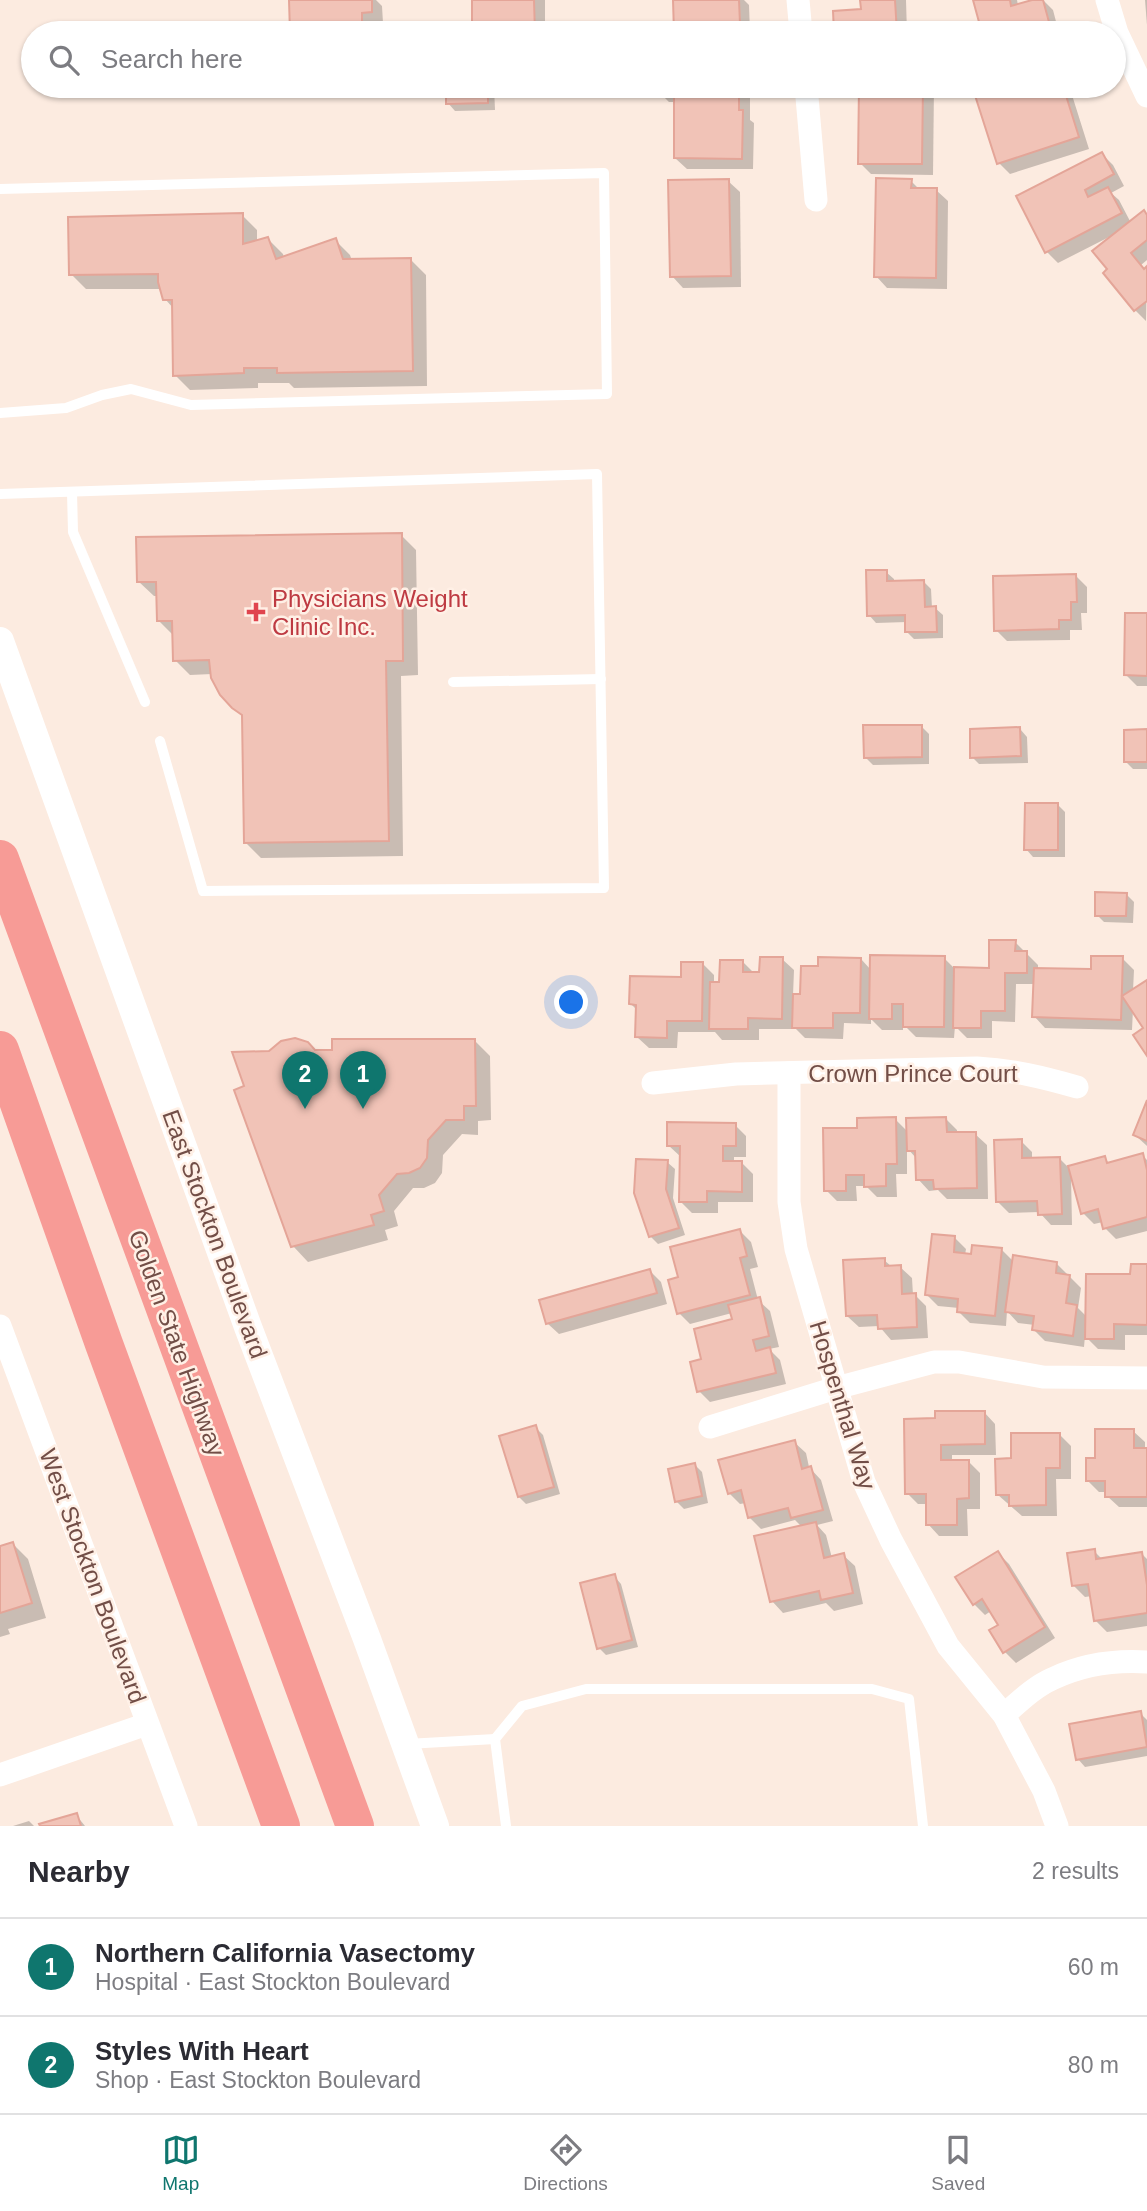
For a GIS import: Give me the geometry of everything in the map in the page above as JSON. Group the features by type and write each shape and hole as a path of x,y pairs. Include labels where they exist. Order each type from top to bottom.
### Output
{"highway":[{"name":"Golden State Highway","path":"0,859 355,1826"},
{"path":"0,1050 104,1344 281,1826"}],"street":[{"path":"798,0 800,21"},
{"path":"1107,0 1113,21"},
{"path":"1126,52 1147,96"},
{"path":"807,98 816,200"},
{"name":"East Stockton Boulevard","path":"0,641 239,1300 435,1826"},
{"name":"Crown Prince Court","path":"789,1073 1009,1070 1038,1075 1077,1087"},
{"path":"653,1083 736,1074 789,1073"},
{"name":"Hospenthal Way","path":"789,1073 789,1202 794,1237 864,1482 891,1540 948,1646 1004,1715 1044,1791 1057,1826"},
{"name":"West Stockton Boulevard","path":"0,1326 186,1826"},
{"path":"710,1427 836,1388 934,1362 959,1362 1043,1377 1147,1378"},
{"path":"1004,1715 1051,1679 1104,1663 1147,1662"},
{"path":"0,1775 147,1724"}],"lane":[{"path":"0,189 604,173 607,380 607,394 191,405 131,389 102,395 66,408 0,413"},
{"path":"0,494 597,474 604,888 203,891 160,741"},
{"path":"72,492 73,532 145,702"},
{"path":"453,682 601,679"},
{"path":"506,1826 495,1739 522,1706 586,1689 872,1689 909,1699 923,1826"},
{"path":"405,1744 495,1739"}],"building":[{"path":"289,0 372,0 372,12 362,13 362,21 290,21"},
{"path":"472,0 534,0 535,21 472,21"},
{"path":"673,0 739,0 740,21 674,21"},
{"path":"860,0 895,0 896,21 833,21 833,11 861,9"},
{"path":"973,0 1010,0 1011,6 1043,0 1049,21 979,21"},
{"path":"446,98 488,98 488,103 446,104"},
{"path":"674,98 739,98 739,110 743,110 742,159 674,158"},
{"path":"859,98 923,98 922,164 858,164"},
{"path":"976,98 1067,98 1079,137 997,164"},
{"path":"1102,152 1114,174 1085,190 1088,197 1108,187 1122,213 1045,253 1016,196"},
{"path":"876,178 912,179 911,188 937,188 936,278 874,277"},
{"path":"729,179 731,276 670,277 668,180"},
{"path":"1144,210 1147,215 1147,240 1131,253 1144,269 1147,266 1147,301 1134,311 1103,273 1107,269 1092,251"},
{"path":"243,213 243,244 268,237 276,259 336,238 343,259 411,258 413,371 277,373 277,368 244,368 244,373 173,376 172,300 163,300 158,274 69,275 68,217"},
{"path":"402,533 403,661 386,661 389,841 244,843 242,715 220,695 211,678 209,660 173,661 172,621 157,621 156,582 137,582 136,537"},
{"path":"866,570 887,570 887,581 924,580 925,607 936,606 937,632 905,632 905,615 867,616"},
{"path":"1076,574 1077,602 1071,602 1071,620 1059,620 1059,629 994,631 993,576"},
{"path":"1125,613 1147,613 1147,676 1124,675"},
{"path":"863,725 922,725 922,757 864,758"},
{"path":"1020,727 1021,756 970,758 970,729"},
{"path":"1147,729 1147,762 1124,762 1124,730"},
{"path":"1025,803 1058,803 1058,850 1024,850"},
{"path":"1095,892 1127,893 1126,916 1095,916"},
{"path":"989,940 1016,940 1015,951 1027,951 1027,973 1005,973 1005,1011 981,1011 981,1028 953,1028 954,967 989,968"},
{"path":"870,955 945,956 944,1027 903,1027 903,1004 892,1004 892,1019 869,1019"},
{"path":"1091,956 1123,956 1121,1020 1032,1017 1034,968 1091,969"},
{"path":"760,957 783,957 782,1019 748,1018 748,1029 709,1029 710,982 719,982 720,960 743,960 743,972 759,972"},
{"path":"818,957 861,958 860,1013 833,1013 833,1028 792,1028 793,994 800,994 801,966 818,966"},
{"path":"681,962 703,962 702,1021 667,1021 667,1038 635,1037 636,1005 629,1004 630,976 681,977"},
{"path":"1147,980 1147,1056 1133,1035 1143,1028 1122,996"},
{"path":"295,1038 308,1042 315,1050 332,1050 332,1039 475,1039 476,1106 464,1106 464,1120 446,1120 428,1140 427,1158 420,1168 397,1174 379,1195 384,1211 371,1215 374,1225 291,1247 234,1090 244,1086 232,1052 269,1051 281,1041"},
{"path":"1147,1100 1147,1141 1133,1135"},
{"path":"896,1117 897,1164 886,1164 886,1186 864,1187 864,1175 846,1175 846,1191 824,1191 823,1128 857,1128 857,1118"},
{"path":"946,1117 947,1132 976,1132 977,1188 934,1189 933,1180 916,1180 915,1151 907,1151 906,1118"},
{"path":"667,1122 736,1123 736,1146 723,1146 723,1161 742,1161 742,1192 707,1191 707,1202 679,1202 680,1146 667,1146"},
{"path":"1022,1139 1022,1158 1060,1157 1062,1214 1038,1215 1037,1201 996,1202 994,1140"},
{"path":"1143,1153 1147,1170 1147,1217 1103,1229 1098,1209 1081,1214 1068,1166 1105,1156 1107,1163"},
{"path":"636,1159 668,1160 666,1189 679,1228 649,1237 634,1193"},
{"path":"740,1229 747,1256 740,1258 750,1295 677,1314 668,1280 678,1277 670,1247"},
{"path":"932,1234 955,1236 954,1252 971,1254 972,1245 1002,1248 995,1316 957,1312 958,1299 925,1295"},
{"path":"1013,1255 1057,1262 1056,1273 1070,1275 1066,1303 1077,1305 1073,1336 1032,1330 1034,1316 1005,1312"},
{"path":"885,1258 885,1266 901,1265 902,1294 916,1293 917,1327 878,1329 877,1315 846,1316 843,1260"},
{"path":"1131,1264 1147,1264 1147,1325 1114,1324 1114,1339 1085,1339 1086,1274 1130,1274"},
{"path":"650,1269 657,1293 546,1324 539,1300"},
{"path":"760,1297 769,1336 753,1340 756,1351 770,1347 776,1373 697,1392 690,1362 701,1359 694,1329 732,1319 728,1305"},
{"path":"935,1411 985,1411 985,1444 941,1445 941,1460 969,1460 969,1498 957,1499 957,1525 926,1525 926,1494 905,1494 904,1419 935,1418"},
{"path":"536,1425 554,1487 518,1497 499,1436"},
{"path":"1095,1429 1134,1429 1134,1448 1147,1448 1147,1497 1105,1497 1105,1481 1086,1481 1086,1458 1095,1458"},
{"path":"1011,1433 1060,1433 1060,1468 1046,1468 1046,1505 1009,1506 1009,1495 996,1495 995,1459 1011,1458"},
{"path":"795,1440 802,1469 811,1466 823,1510 791,1518 788,1508 748,1518 741,1490 728,1494 718,1460"},
{"path":"695,1463 702,1496 675,1502 668,1469"},
{"path":"816,1522 824,1558 844,1553 853,1593 821,1600 819,1591 770,1602 754,1536"},
{"path":"13,1542 32,1603 0,1613 0,1546"},
{"path":"1095,1549 1096,1559 1142,1552 1147,1585 1147,1613 1094,1621 1088,1584 1072,1586 1067,1553"},
{"path":"998,1551 1045,1627 1003,1653 989,1630 998,1625 982,1599 973,1605 955,1577"},
{"path":"615,1574 632,1640 597,1649 580,1583"},
{"path":"1141,1711 1147,1747 1076,1760 1069,1724"},
{"path":"77,1813 81,1826 39,1824"}],"place":[{"name":"Physicians Weight Clinic Inc.","path":"256,612"},
{"name":"Styles With Heart","path":"305,1109"},
{"name":"Northern California Vasectomy","path":"363,1109"}]}
